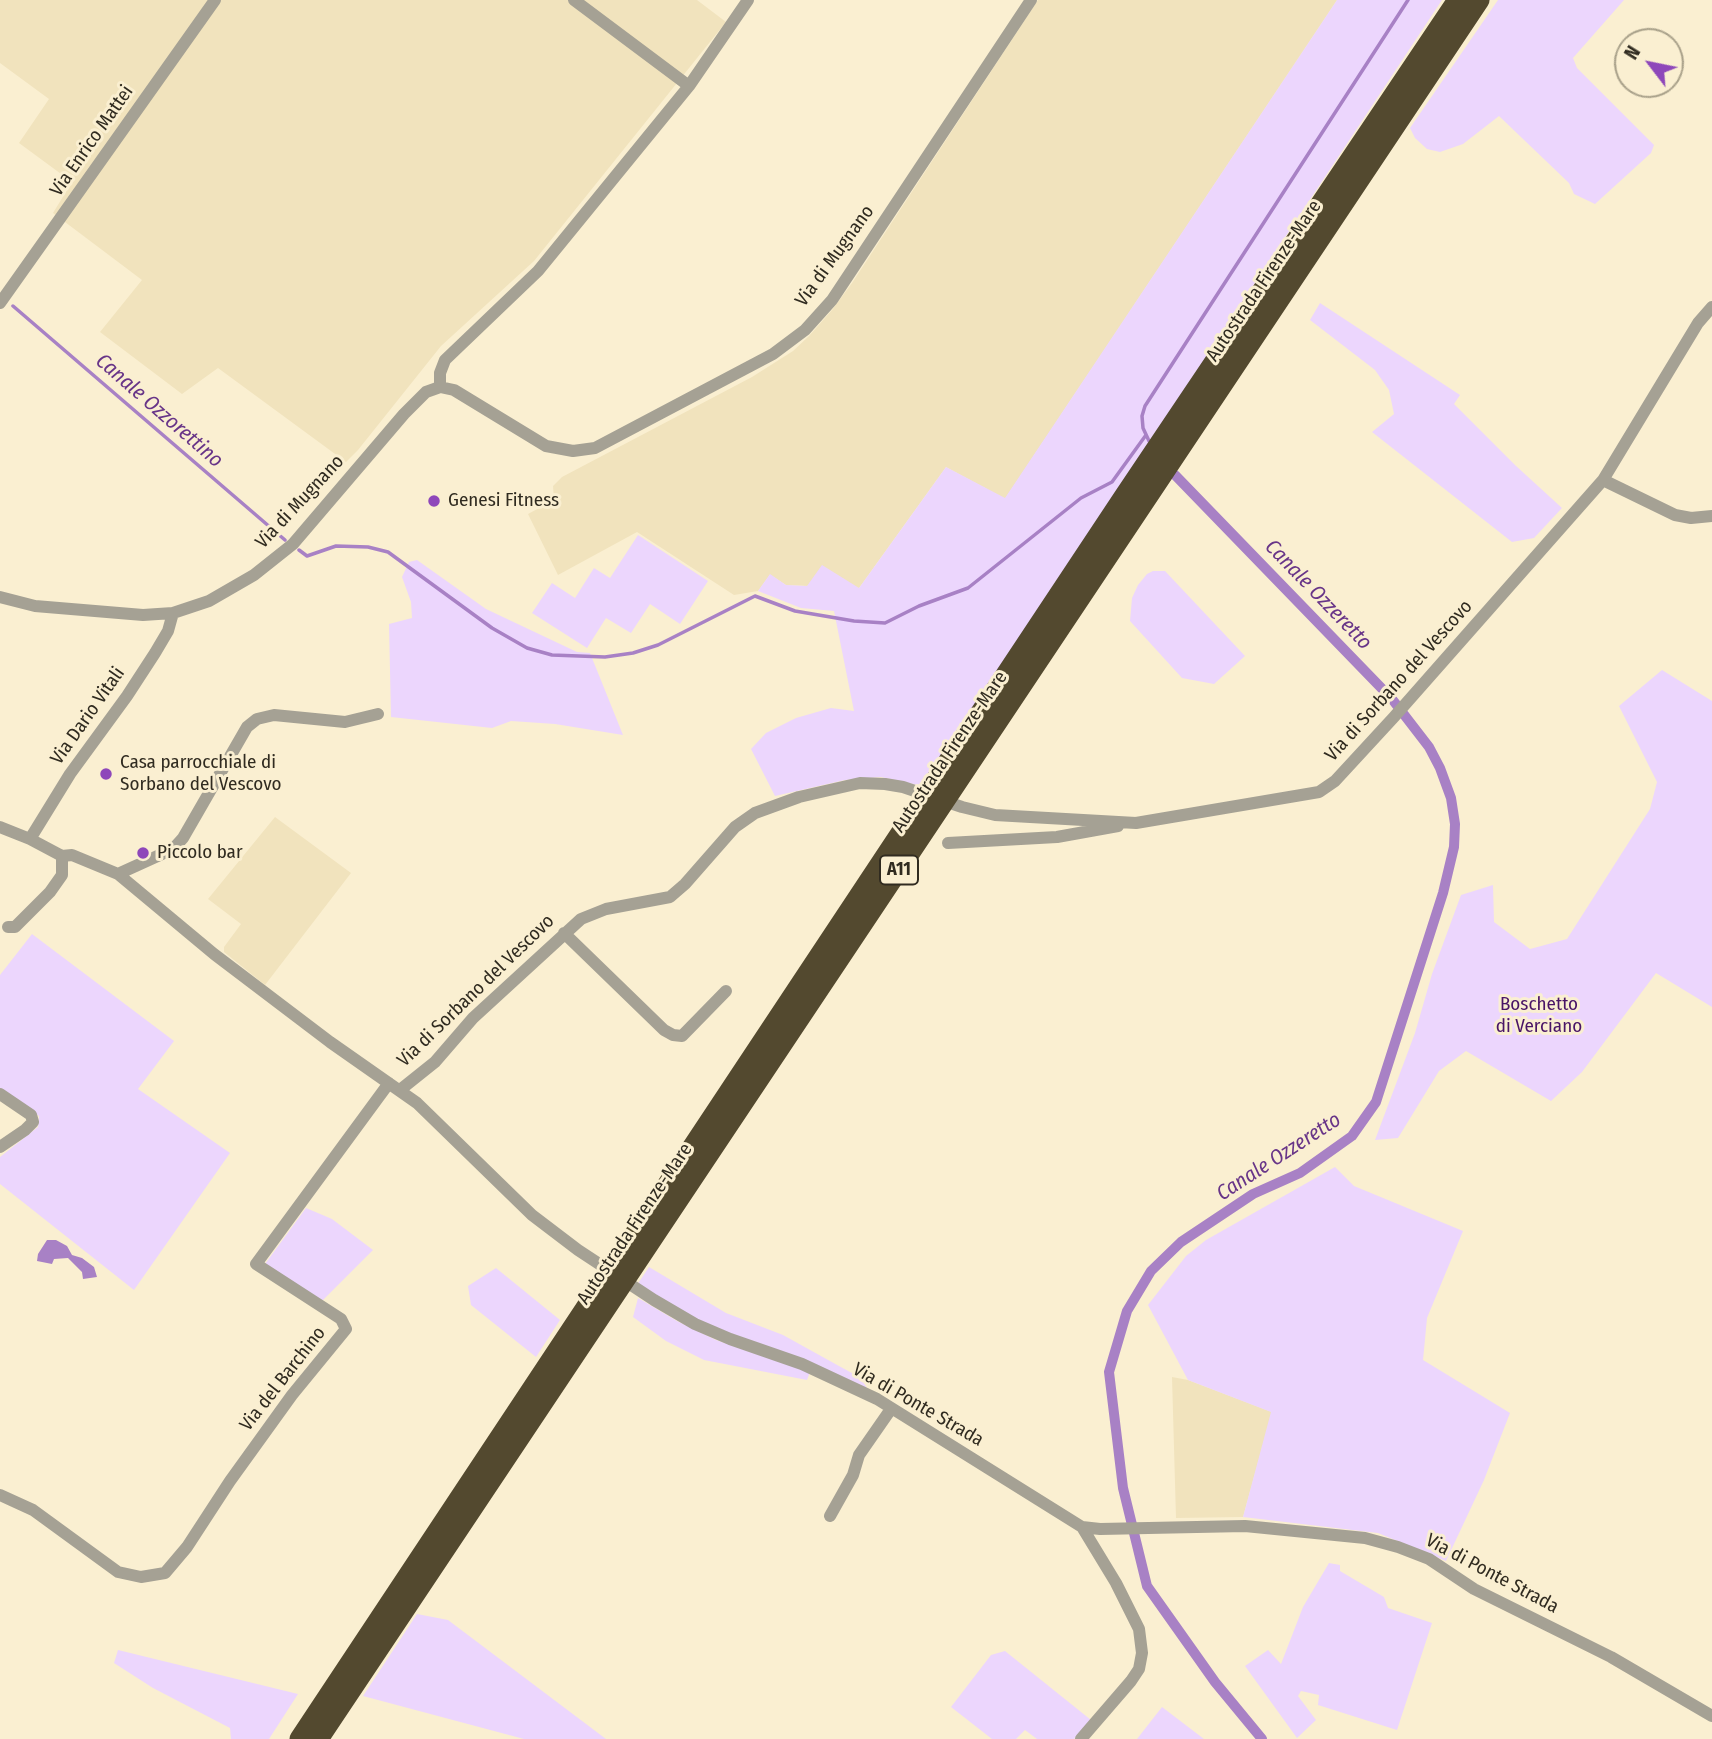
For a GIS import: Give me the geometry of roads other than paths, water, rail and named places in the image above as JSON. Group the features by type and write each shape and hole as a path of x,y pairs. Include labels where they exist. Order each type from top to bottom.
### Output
{"highway":[{"name":"Autostrada Firenze-Mare","path":"300,1739 1458,0"},
{"name":"Autostrada Firenze-Mare","path":"318,1739 1479,0"}],"street":[{"name":"Via Enrico Mattei","path":"0,303 215,0"},
{"path":"574,0 689,86"},
{"path":"440,387 444,360 538,271 689,86 748,0"},
{"name":"Via di Mugnano","path":"0,597 35,606 144,615 173,613 209,601 273,562 299,538 404,414 426,392 440,387 463,396 546,446 573,451 595,448 774,354 805,330 832,300 1031,0"},
{"name":"Via di Sorbano del Vescovo","path":"0,827 62,856 72,855 118,874 214,954 330,1042 394,1086 435,1062 473,1018 581,919 606,909 670,897 685,884 735,827 755,813 799,796 860,783 903,787 995,815 1136,822 1319,792 1335,781 1394,717 1603,480 1698,323 1712,307"},
{"path":"1603,480 1675,515 1691,518 1712,516"},
{"name":"Via Dario Vitali","path":"30,839 70,774 148,664 168,631 173,613"},
{"path":"118,874 162,855 174,848 183,838 247,727 257,719 274,715 345,722 378,714"},
{"path":"948,843 1058,837 1136,822"},
{"path":"8,928 15,927 50,892 62,875 62,856"},
{"path":"564,933 664,1030 673,1035 682,1036 726,990"},
{"name":"Via di Ponte Strada","path":"394,1086 417,1103 532,1215 578,1250 654,1300 695,1324 802,1364 877,1399 1083,1527 1245,1526 1365,1538 1398,1547 1429,1559 1474,1589 1622,1664 1712,1716"},
{"name":"Via del Barchino","path":"0,1495 33,1510 118,1572 141,1577 165,1573 187,1546 292,1395 346,1329 341,1319 256,1264 394,1086"},
{"path":"0,1094 31,1115 33,1122 26,1130 0,1147"},
{"path":"830,1516 853,1475 859,1455 891,1409"},
{"path":"1081,1739 1131,1681 1139,1669 1142,1653 1139,1629 1083,1527"}],"waterway":[{"name":"Canale Ozzeretto","path":"1149,441 1143,428 1145,406 1408,0"},
{"name":"Canale Ozzorettino","path":"13,306 285,540"},
{"name":"Canale Ozzorettino","path":"299,550 307,556 336,546 368,547 388,552 492,628 527,648 552,655 605,657 633,653 658,645 755,596 795,611 854,621 885,623 919,606 968,588 1081,498 1112,482 1146,435"},
{"name":"Canale Ozzeretto","path":"1175,475 1392,699 1429,747 1440,768 1451,798 1455,824 1454,847 1443,893 1376,1102 1352,1136 1300,1173 1253,1194 1181,1242 1151,1271 1127,1311 1109,1372 1123,1488 1147,1586 1215,1682 1262,1739"}],"place":[{"name":"Genesi Fitness","path":"434,501"},
{"name":"Casa parrocchiale di Sorbano del Vescovo","path":"106,774"},
{"name":"Piccolo bar","path":"143,853"}],"park label":[{"name":"Boschetto di Verciano","path":"1539,1016"}]}
